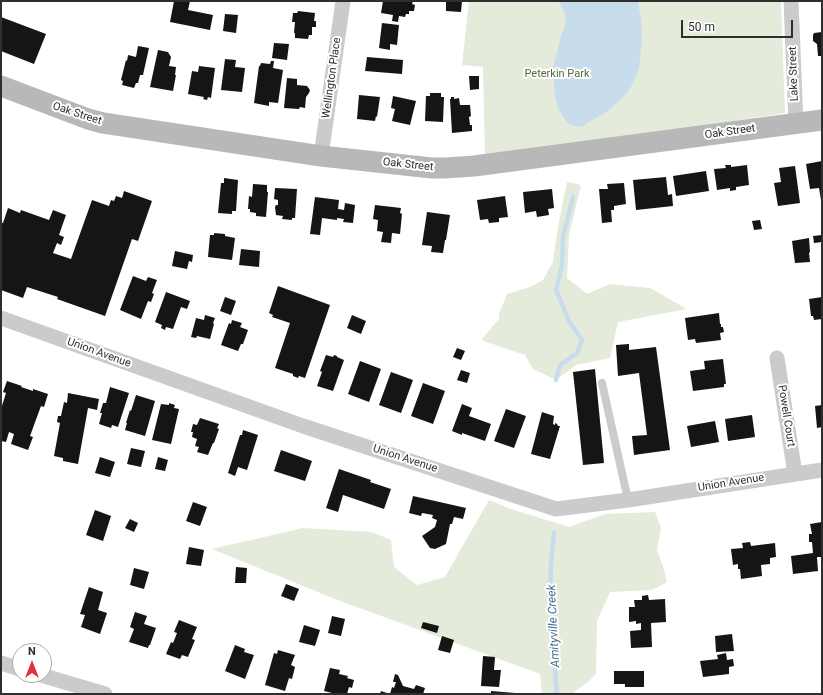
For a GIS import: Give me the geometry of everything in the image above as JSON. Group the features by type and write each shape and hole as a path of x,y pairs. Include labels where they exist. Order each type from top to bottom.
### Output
{"main road":[{"name":"Oak Street","path":"1,86 88,119 103,123 321,156 432,168 467,167 822,120"}],"street":[{"name":"Wellington Place","path":"321,156 343,1"},
{"name":"Lake Street","path":"791,1 796,124"},
{"name":"Union Avenue","path":"1,318 303,426 556,509 628,500 822,470"},
{"name":"Powell Court","path":"777,358 795,474"},
{"path":"1,663 12,666"},
{"path":"52,678 105,694"}],"lane":[{"path":"602,383 628,500"}],"green space":[{"name":"Peterkin Park","path":"469,1 781,1 785,113 485,159 483,67 462,65"},
{"path":"567,182 581,185 569,235 567,278 587,294 610,284 650,288 687,309 618,322 610,358 576,365 556,380 533,369 525,355 481,340 499,319 499,314 507,294 530,287 543,280 553,262 558,226"},
{"path":"489,500 511,509 569,527 605,514 655,512 661,528 657,550 667,582 652,590 610,592 597,621 596,674 575,691 574,694 542,694 540,674 335,599 212,549 303,528 372,532 391,540 394,567 417,585 445,577"}],"water":[{"path":"559,1 638,1 642,38 639,69 631,87 625,95 607,112 584,126 578,127 569,124 558,108 555,95 553,68 566,23 565,15"}],"building":[{"path":"174,1 190,1 188,10 213,15 210,30 170,22"},
{"path":"383,1 413,1 412,4 415,5 414,11 409,11 409,14 406,14 405,17 399,16 398,22 392,21 393,15 381,13"},
{"path":"446,1 462,1 461,12 446,11"},
{"path":"298,11 315,13 314,21 316,21 316,27 312,27 312,35 309,35 308,39 295,38 295,22 292,22 293,13 297,13"},
{"path":"225,14 238,15 236,33 223,31"},
{"path":"1,17 46,34 34,64 1,51"},
{"path":"382,23 399,25 397,45 390,44 390,50 379,48"},
{"path":"822,32 822,56 818,56 817,44 813,41 813,35 814,33"},
{"path":"274,43 289,44 287,60 272,58"},
{"path":"138,46 149,48 143,75 140,75 138,83 136,83 134,88 122,85 123,81 121,80 128,55 136,57"},
{"path":"158,50 168,52 171,57 169,66 176,67 173,91 150,87"},
{"path":"367,57 403,60 402,74 365,71"},
{"path":"225,59 236,60 235,67 245,68 242,92 221,90"},
{"path":"271,61 274,61 273,68 283,70 278,103 269,102 269,106 254,103 259,66 261,63 270,64"},
{"path":"199,66 215,68 211,98 208,97 207,100 203,99 204,97 188,94 192,71 198,72"},
{"path":"469,76 479,76 479,89 470,90"},
{"path":"287,78 297,79 297,85 307,86 310,90 306,97 305,108 284,108"},
{"path":"430,93 441,93 441,97 444,97 443,122 425,121 426,96 430,96"},
{"path":"359,95 380,97 375,121 357,119"},
{"path":"393,96 416,101 410,125 392,121 395,109 391,108"},
{"path":"451,97 454,97 454,99 459,98 460,105 470,105 471,116 469,117 470,125 472,125 472,131 452,133"},
{"path":"822,161 821,200 819,188 810,189 806,164"},
{"path":"725,165 731,165 731,167 747,165 749,185 736,187 736,190 730,191 730,188 717,190 714,169 726,168"},
{"path":"795,166 800,203 778,206 774,183 781,182 779,168"},
{"path":"706,171 709,191 676,196 673,176"},
{"path":"666,177 668,195 672,194 673,206 636,210 633,180"},
{"path":"224,178 238,180 236,211 232,211 232,214 218,213 221,183 224,183"},
{"path":"624,183 626,204 614,206 614,210 611,210 612,222 602,223 599,189 608,189 607,184"},
{"path":"253,184 267,185 268,192 266,217 256,216 256,213 250,212 250,209 248,209 249,196 252,197"},
{"path":"275,188 297,189 295,218 292,218 292,220 282,219 283,216 276,215 275,207 278,205 278,200 274,199"},
{"path":"552,189 554,208 548,209 549,215 537,217 536,211 525,213 523,192"},
{"path":"124,191 152,201 138,241 132,239 105,316 57,299 58,297 27,287 23,298 1,290 1,223 3,223 8,208 20,213 21,210 49,220 53,210 66,215 59,235 64,237 61,245 57,243 53,253 71,259 92,200 109,206 111,200 114,201 116,196 122,198"},
{"path":"505,196 508,217 499,218 499,222 489,223 488,219 480,220 477,200"},
{"path":"315,197 339,200 338,209 344,210 345,203 355,205 353,223 343,222 344,219 337,218 337,220 322,218 320,235 310,234"},
{"path":"375,205 401,208 400,213 402,214 400,234 392,233 391,243 381,242 383,232 377,231 378,220 373,219"},
{"path":"427,212 450,215 443,253 431,252 432,246 422,245"},
{"path":"760,220 762,229 754,230 752,221"},
{"path":"214,233 225,234 225,236 235,238 232,260 208,257 210,235 214,235"},
{"path":"822,235 822,242 814,243 813,236"},
{"path":"809,238 810,262 795,263 792,241"},
{"path":"241,249 260,251 259,267 239,265"},
{"path":"175,251 193,255 192,262 189,261 187,269 172,266"},
{"path":"133,276 146,281 148,277 157,280 152,293 154,294 151,302 148,301 141,319 120,310"},
{"path":"278,286 330,305 305,378 299,376 298,378 293,376 293,374 275,368 290,323 272,317 273,315 269,313"},
{"path":"166,292 190,301 187,309 181,307 173,329 166,327 165,330 161,328 162,325 155,322"},
{"path":"225,297 236,301 231,315 220,311"},
{"path":"822,297 822,319 814,320 813,316 811,316 809,299"},
{"path":"719,313 720,324 721,327 723,327 724,332 720,333 721,340 696,343 695,339 688,340 685,318"},
{"path":"205,315 215,318 210,339 197,336 196,338 191,337 196,318 204,320"},
{"path":"352,315 366,321 361,334 347,328"},
{"path":"232,320 242,323 240,327 248,330 243,344 241,344 238,351 221,345 229,323 231,324"},
{"path":"629,344 629,350 656,347 670,450 634,455 632,436 647,435 639,373 618,376 616,345"},
{"path":"457,348 465,351 461,360 453,357"},
{"path":"326,355 333,357 334,355 344,360 333,391 317,386 322,372 320,371"},
{"path":"723,359 726,384 724,384 724,387 693,391 690,371 705,369 704,361"},
{"path":"360,361 381,369 369,402 348,394"},
{"path":"595,369 604,463 583,465 573,372"},
{"path":"461,370 470,373 467,383 457,380"},
{"path":"391,372 413,380 401,413 379,405"},
{"path":"7,381 33,391 33,389 48,394 44,407 41,406 30,436 33,437 28,450 11,444 14,434 9,432 6,442 1,441 1,409 6,393 3,392"},
{"path":"423,383 445,391 433,424 411,416"},
{"path":"110,387 129,393 118,427 112,425 111,428 99,424 102,413 100,413 103,403 106,403"},
{"path":"68,393 99,399 97,410 88,408 78,464 63,461 63,458 54,456 60,423 57,422 58,416 61,416 64,402 67,403"},
{"path":"136,395 155,401 145,436 125,430 130,410 131,411"},
{"path":"169,403 175,405 174,408 179,409 171,444 152,440 161,404 169,405"},
{"path":"462,404 472,408 469,416 491,424 485,441 452,431"},
{"path":"822,405 822,427 817,428 815,406"},
{"path":"506,409 526,416 514,448 494,441"},
{"path":"542,412 554,416 553,424 555,425 555,423 560,426 550,459 531,454"},
{"path":"752,415 755,437 728,441 725,419"},
{"path":"200,418 219,424 217,428 219,429 208,455 197,452 199,447 195,446 197,439 192,437 193,432 191,432 193,424 197,425"},
{"path":"715,421 719,442 691,447 687,426"},
{"path":"243,430 258,435 247,470 238,467 235,476 228,473"},
{"path":"131,448 145,451 141,467 127,464"},
{"path":"281,450 312,461 305,481 274,471"},
{"path":"100,457 115,462 110,477 95,473"},
{"path":"158,457 168,460 165,471 155,469"},
{"path":"339,469 371,480 370,482 391,489 384,509 343,495 338,512 326,508"},
{"path":"413,496 466,508 463,519 454,517 452,524 450,524 446,544 435,549 430,548 422,536 435,527 437,520 432,518 433,515 422,513 421,516 409,513"},
{"path":"193,502 207,507 200,526 186,521"},
{"path":"95,510 111,516 103,541 86,535"},
{"path":"130,519 138,523 134,532 125,528"},
{"path":"822,522 822,557 817,557 818,571 793,574 791,556 813,553 812,542 809,542 809,534 812,534 810,524"},
{"path":"750,542 751,546 775,543 776,557 770,558 770,564 761,565 762,576 741,579 738,564 733,565 731,549 743,548 742,543"},
{"path":"189,547 204,550 201,566 186,564"},
{"path":"236,567 247,568 246,583 235,583"},
{"path":"134,568 149,572 144,589 130,585"},
{"path":"286,584 299,589 294,601 281,596"},
{"path":"89,587 103,592 98,610 107,613 100,634 81,627 85,615 80,614"},
{"path":"648,595 649,600 665,599 666,622 651,623 652,647 631,648 630,631 641,630 641,623 636,624 636,621 629,622 629,607 635,607 634,600 642,600 642,596"},
{"path":"135,612 147,616 144,624 156,628 148,648 129,642 134,629 130,627"},
{"path":"332,616 345,619 341,636 328,633"},
{"path":"179,620 197,627 192,639 195,640 188,657 182,655 180,659 166,654 177,633 174,632"},
{"path":"423,622 439,626 437,633 421,628"},
{"path":"304,625 320,630 315,646 299,642"},
{"path":"732,634 734,651 716,652 715,636"},
{"path":"442,636 454,640 450,653 438,650"},
{"path":"235,645 245,649 244,652 254,655 245,679 225,671"},
{"path":"278,650 295,655 291,665 295,667 292,679 289,678 285,691 265,685 274,653 277,654"},
{"path":"726,653 727,660 733,659 734,666 729,667 729,674 703,677 700,661 718,659 717,655"},
{"path":"483,656 495,657 494,670 501,670 499,687 481,686"},
{"path":"330,668 340,670 339,674 348,676 347,678 354,680 352,688 349,687 347,694 332,694 324,691"},
{"path":"614,671 644,671 644,687 625,687 625,684 614,684"},
{"path":"395,674 398,675 403,686 414,689 416,685 425,688 423,694 390,694 392,687 394,688 396,682 393,682"},
{"path":"381,691 390,694 380,694"},
{"path":"491,691 515,693 515,694 491,694"}],"waterway":[{"name":"Amityville Creek","path":"556,380 560,365 577,353 582,340 569,321 556,290 562,266 563,237 573,197"},
{"name":"Amityville Creek","path":"554,533 550,596 556,630 555,670 557,694"}]}
